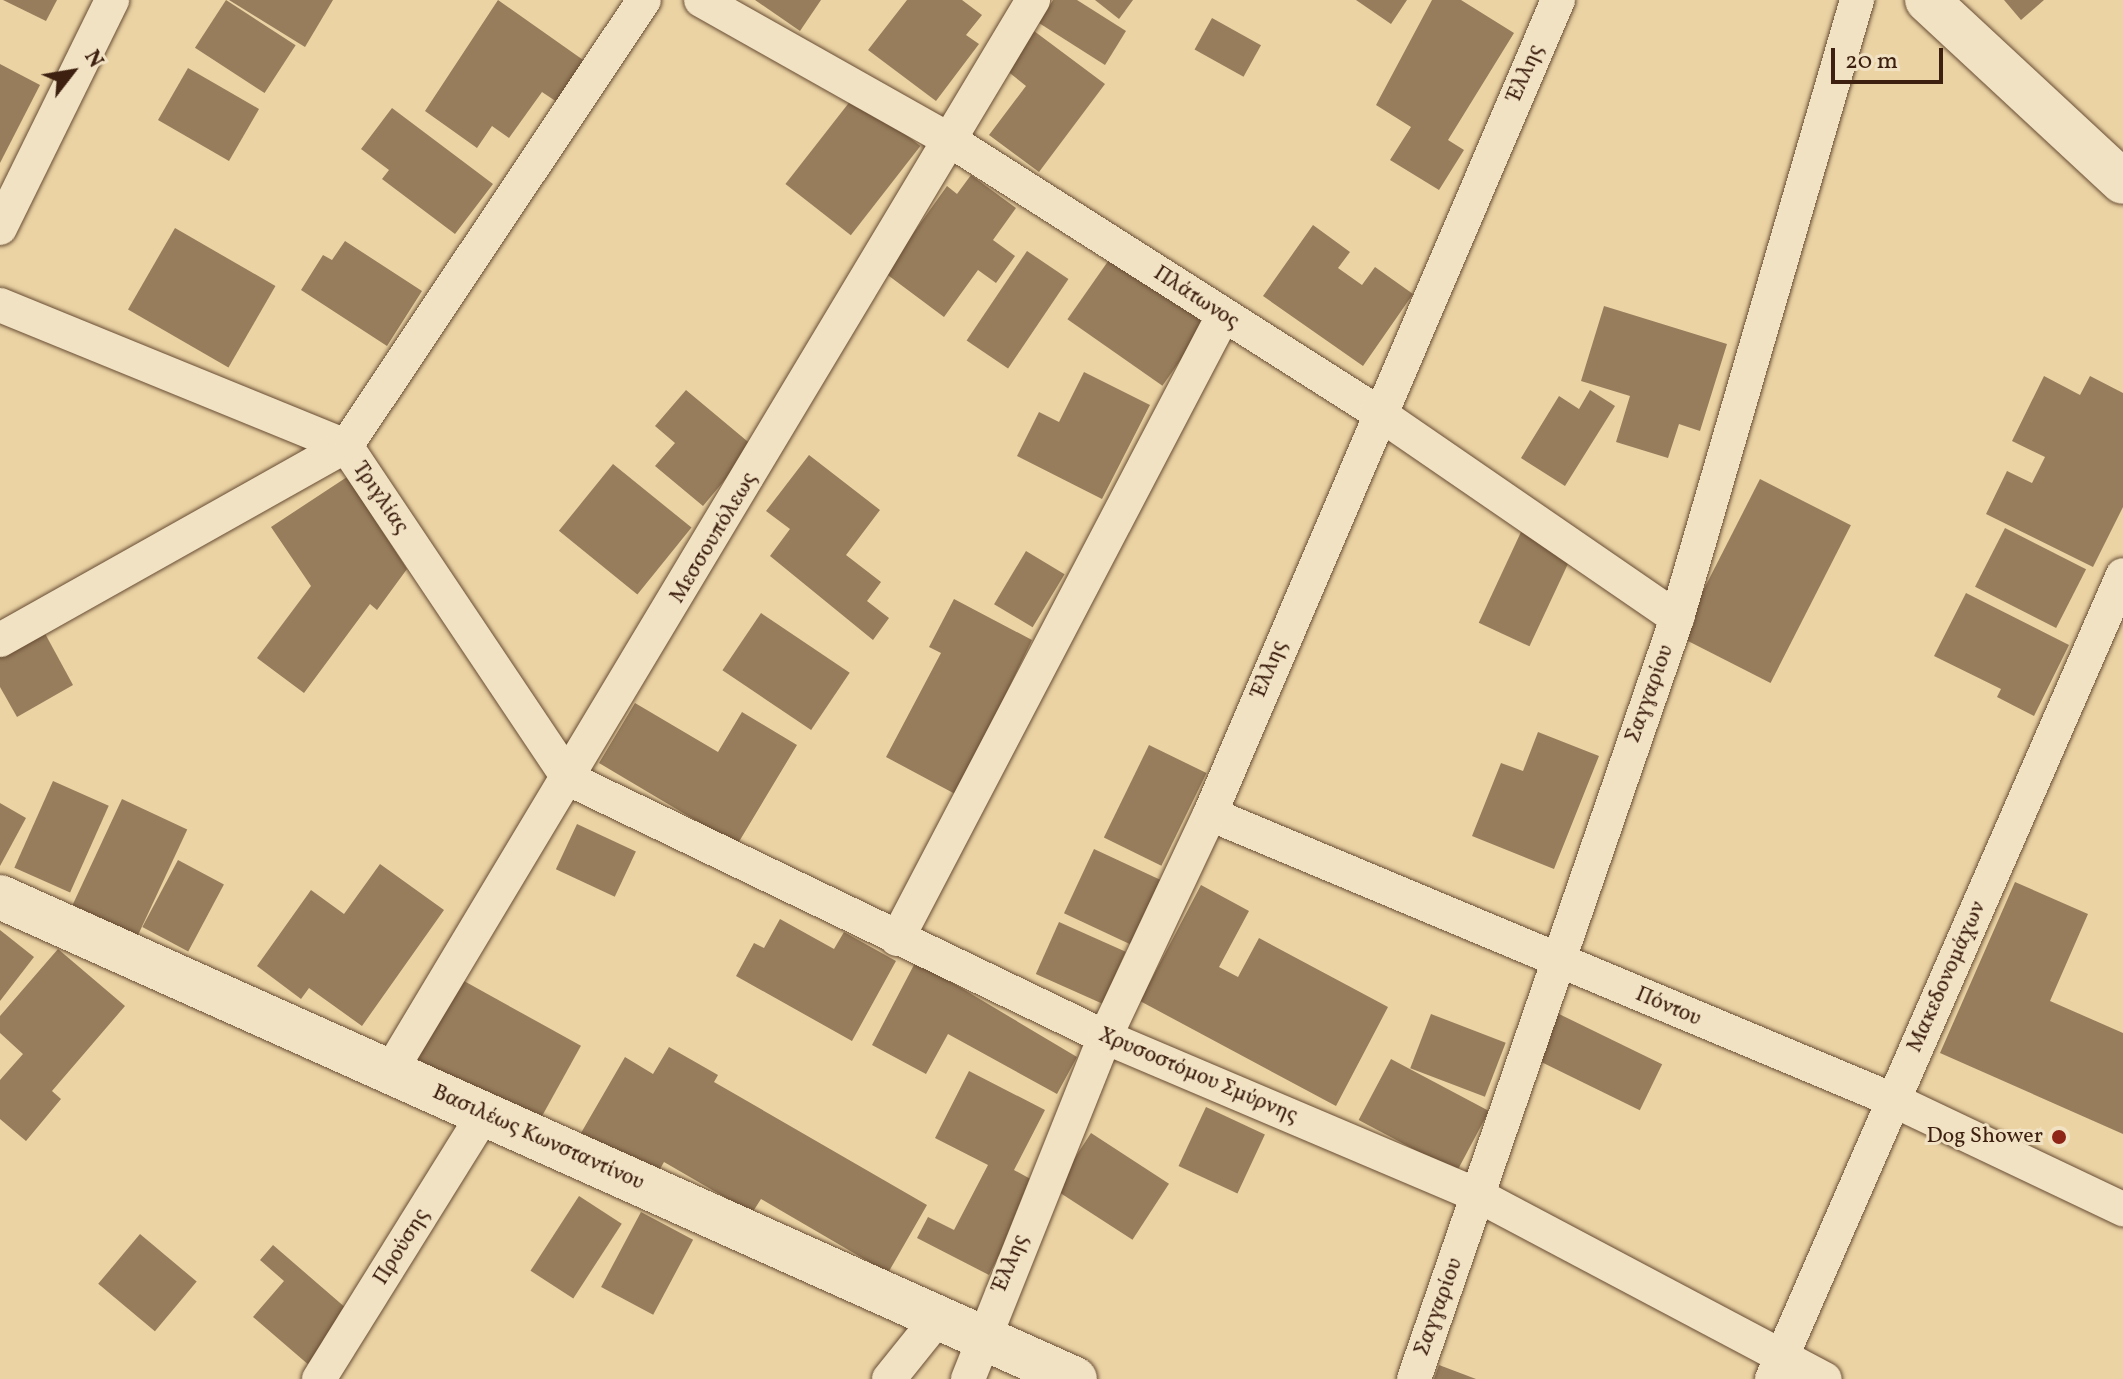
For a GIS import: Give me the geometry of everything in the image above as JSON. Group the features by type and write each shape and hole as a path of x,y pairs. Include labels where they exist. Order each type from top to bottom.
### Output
{"street":[{"path":"0,228 112,0"},
{"path":"0,640 346,446 644,0"},
{"name":"Πλάτωνος","path":"701,0 948,139 1377,412 1677,618"},
{"name":"Μεσσουπόλεως","path":"390,1072 569,779 1033,0"},
{"name":"Έλλης","path":"968,1379 980,1336 1105,1037 1210,814 1377,412 1558,0"},
{"name":"Σαγγαρίου","path":"1414,1379 1479,1196 1555,960 1677,618 1857,0"},
{"path":"1927,0 2123,182"},
{"name":"Τριγλίας","path":"0,305 346,446 569,779"},
{"path":"897,939 1223,316"},
{"name":"Μακεδονομάχων","path":"1776,1369 2123,575"},
{"name":"Χρυσοστόμου Σμύρνης","path":"569,779 1105,1037 1479,1196 1776,1369 1824,1379"},
{"name":"Πόντου","path":"1210,814 1893,1100 2123,1209"},
{"name":"Βασιλέως Κωνσταντίνου","path":"0,897 1075,1379"},
{"name":"Προύσης","path":"319,1379 484,1114"},
{"path":"889,1379 938,1318"}],"building":[{"path":"3,0 57,0 46,21"},
{"path":"226,0 296,45 265,93 195,48"},
{"path":"229,0 333,0 305,47"},
{"path":"498,0 586,62 557,102 542,92 509,138 492,126 477,148 425,111"},
{"path":"755,0 821,0 800,31"},
{"path":"907,0 962,0 982,15 966,35 979,44 936,101 868,50"},
{"path":"1053,0 1077,0 1126,31 1105,65 1039,23"},
{"path":"1095,0 1133,0 1119,19"},
{"path":"1356,0 1407,0 1391,24"},
{"path":"1432,0 1461,0 1514,33 1448,140 1464,150 1439,190 1390,160 1411,127 1376,105"},
{"path":"2004,0 2044,0 2021,20"},
{"path":"1212,18 1261,45 1244,77 1195,49"},
{"path":"1034,31 1105,84 1039,172 989,135 1026,86 1006,70"},
{"path":"0,64 40,85 0,163"},
{"path":"188,68 259,109 229,161 158,120"},
{"path":"855,95 920,146 851,235 785,184"},
{"path":"392,108 493,184 455,234 382,179 389,170 361,149"},
{"path":"971,175 1016,208 993,240 1015,256 996,283 978,270 944,317 885,273 947,186 957,194"},
{"path":"1313,225 1350,252 1338,268 1362,285 1375,267 1413,294 1363,366 1263,296"},
{"path":"175,228 275,286 228,367 128,309"},
{"path":"345,241 422,291 387,346 301,290 323,255 332,260"},
{"path":"1027,251 1068,279 1008,368 967,341"},
{"path":"1111,257 1206,324 1162,386 1067,319"},
{"path":"1604,306 1727,344 1700,431 1679,424 1668,458 1616,442 1630,396 1581,381"},
{"path":"1084,372 1150,405 1102,499 1017,456 1039,412 1059,422"},
{"path":"2044,376 2080,395 2090,376 2123,393 2123,507 2093,567 1986,514 2007,471 2032,483 2045,457 2012,441"},
{"path":"686,390 753,446 703,506 655,466 675,443 655,426"},
{"path":"1590,390 1615,406 1565,486 1521,458 1559,396 1579,409"},
{"path":"809,455 880,510 846,555 881,582 867,601 889,618 873,640 770,556 790,529 766,511"},
{"path":"613,464 691,528 637,594 559,531"},
{"path":"347,477 407,569 377,610 370,604 304,693 257,658 311,586 271,527"},
{"path":"1760,479 1851,525 1771,683 1680,637"},
{"path":"2005,528 2086,569 2056,628 1975,587"},
{"path":"1521,532 1572,556 1529,646 1479,623"},
{"path":"1026,551 1065,574 1033,627 994,604"},
{"path":"1966,593 2069,645 2034,716 1997,697 2001,689 1934,656"},
{"path":"954,599 1032,640 957,795 886,757 941,653 929,647"},
{"path":"761,613 850,673 811,730 722,670"},
{"path":"42,628 73,685 17,717 0,687 0,652"},
{"path":"635,703 718,752 742,712 797,745 737,845 599,763"},
{"path":"1538,732 1599,756 1554,869 1472,836 1501,763 1523,771"},
{"path":"1149,745 1207,773 1161,866 1104,838"},
{"path":"53,781 109,806 70,893 14,868"},
{"path":"122,799 187,829 138,935 73,905"},
{"path":"0,803 26,818 0,866"},
{"path":"577,824 636,851 615,897 556,869"},
{"path":"1094,849 1160,880 1130,944 1064,913"},
{"path":"178,860 224,884 188,952 142,927"},
{"path":"380,864 444,910 362,1026 309,988 301,999 257,966 311,890 344,914"},
{"path":"2015,882 2088,914 2050,1001 2123,1033 2123,1134 1940,1053"},
{"path":"1201,885 1249,911 1219,967 1238,977 1259,938 1388,1007 1336,1106 1140,1001"},
{"path":"780,919 834,949 844,932 896,961 852,1041 736,976 754,943 764,948"},
{"path":"1059,922 1126,952 1103,1004 1036,974"},
{"path":"0,930 34,957 0,1001"},
{"path":"58,949 125,1006 52,1091 61,1099 26,1141 0,1119 0,1080 23,1054 0,1033 0,1016"},
{"path":"916,961 1077,1057 1057,1094 948,1034 926,1074 872,1045"},
{"path":"455,976 581,1046 537,1125 411,1056"},
{"path":"1557,1013 1662,1064 1640,1110 1535,1059"},
{"path":"1431,1014 1506,1043 1485,1097 1410,1068"},
{"path":"669,1047 718,1075 714,1082 927,1205 888,1273 761,1199 752,1213 664,1162 656,1176 581,1133 625,1057 653,1074"},
{"path":"1391,1059 1489,1111 1457,1172 1359,1120"},
{"path":"969,1071 1045,1110 1014,1170 1036,1182 989,1275 917,1238 928,1217 954,1230 988,1165 935,1138"},
{"path":"1206,1107 1265,1134 1237,1193 1179,1166"},
{"path":"1091,1133 1169,1184 1133,1240 1055,1189"},
{"path":"579,1196 622,1224 573,1298 531,1271"},
{"path":"641,1212 693,1240 653,1315 601,1287"},
{"path":"140,1234 197,1282 155,1331 98,1284"},
{"path":"273,1245 354,1315 310,1366 253,1317 284,1281 260,1260"},
{"path":"1439,1365 1476,1379 1434,1379"}],"place":[{"name":"Dog Shower","path":"2059,1137"}]}
